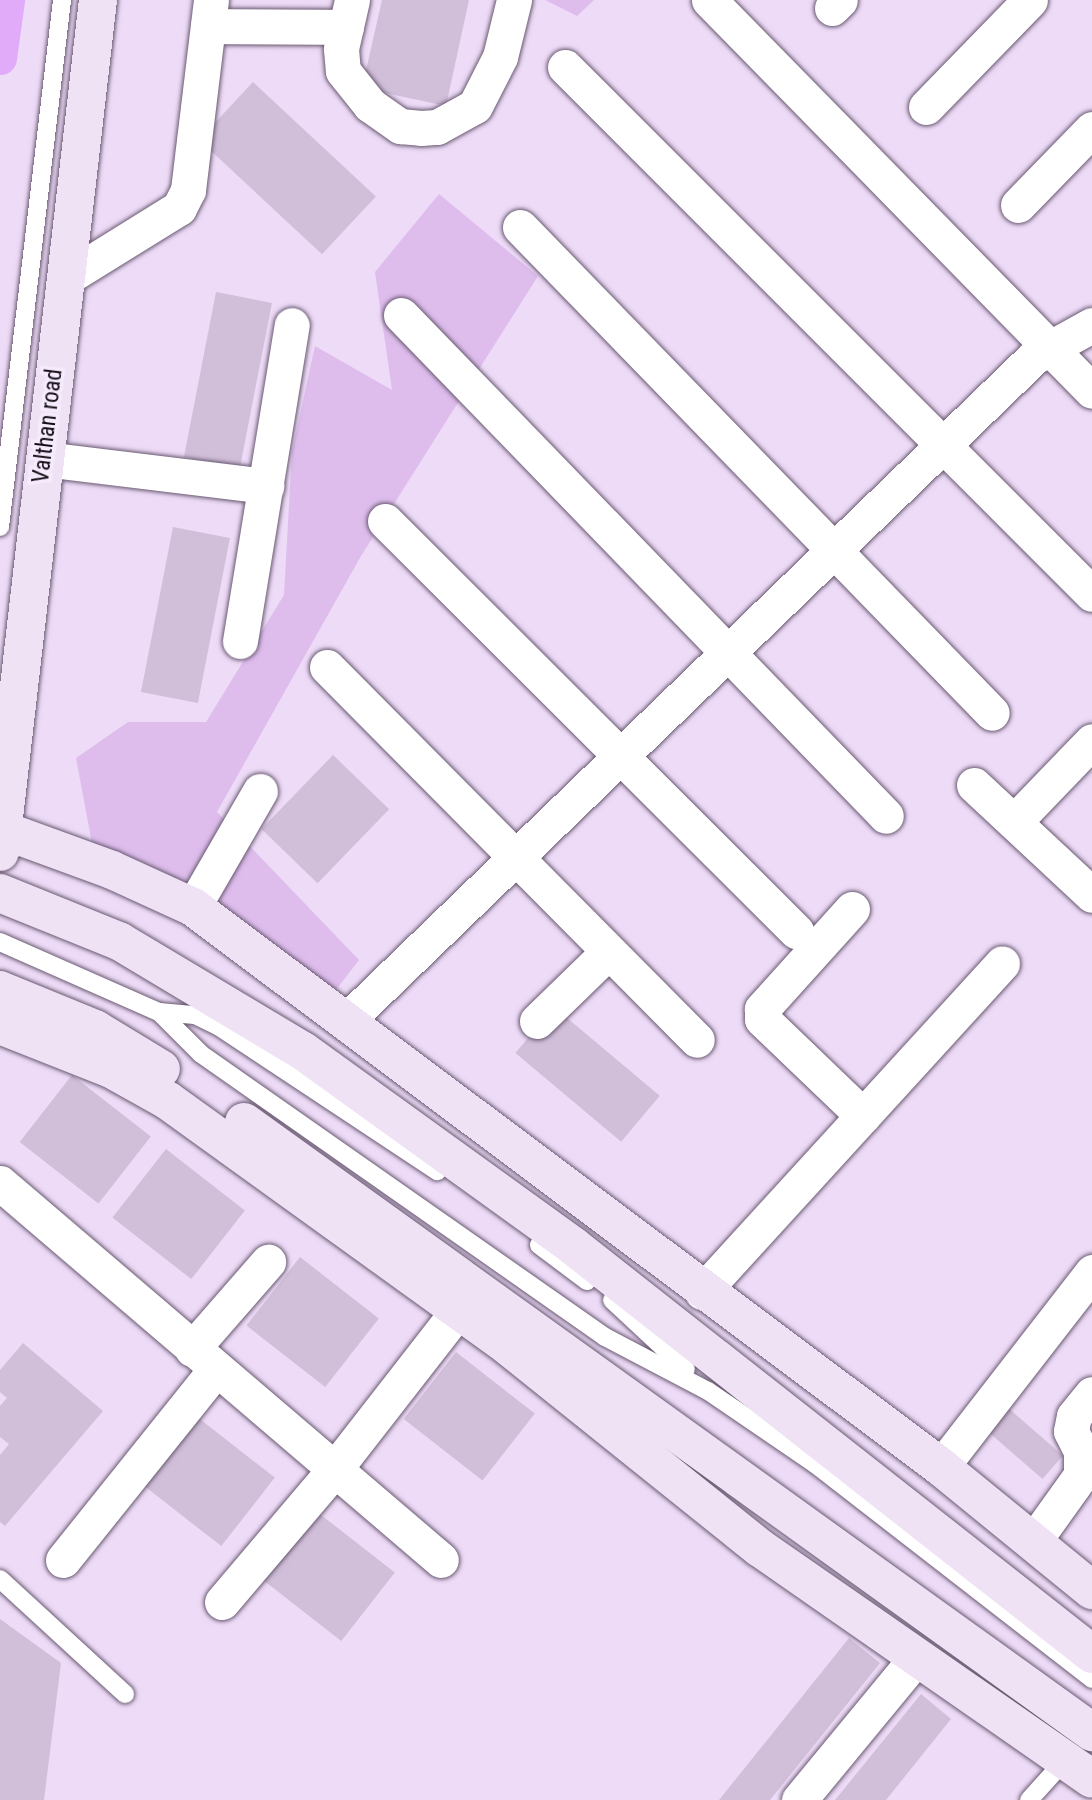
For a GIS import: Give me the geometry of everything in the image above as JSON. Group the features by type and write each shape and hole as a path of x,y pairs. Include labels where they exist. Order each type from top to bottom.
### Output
{"main road":[{"name":"Valthan road","path":"1,837 98,0"},
{"path":"1,837 193,906 702,1292 941,1467 1092,1590"},
{"path":"0,892 119,942 303,1051 573,1246 1080,1645"},
{"path":"0,990 95,1029 248,1124 1032,1684 1092,1732"},
{"path":"0,1025 111,1069 167,1100 458,1311 760,1548 1078,1770"}],"street":[{"path":"66,278 179,208 188,190 209,13 349,14 341,50 343,71 370,104 400,126 437,127 475,106 500,57 514,0"},
{"path":"709,0 1092,391"},
{"path":"926,107 1030,0"},
{"path":"565,66 1092,594"},
{"path":"1018,205 1092,129"},
{"path":"520,227 992,713"},
{"path":"401,315 887,816"},
{"path":"240,642 292,325"},
{"path":"345,1022 1034,357 1092,325"},
{"path":"44,459 266,486"},
{"path":"385,521 796,931"},
{"path":"327,667 697,1041"},
{"path":"1014,822 1092,741"},
{"path":"974,785 1092,895"},
{"path":"193,906 260,791"},
{"path":"852,909 762,1009 762,1019 863,1116"},
{"path":"537,1021 608,952"},
{"path":"702,1292 1002,964"},
{"path":"0,1183 441,1560"},
{"path":"63,1560 204,1359 268,1262"},
{"path":"941,1467 1092,1272"},
{"path":"222,1602 334,1470 458,1311"},
{"path":"1033,1542 1081,1475 1081,1451 1071,1431 1074,1416 1092,1394"},
{"path":"799,1800 917,1657"}],"lane":[{"path":"0,527 62,0"},
{"path":"0,942 159,1012 195,1014 218,1026 345,1107 622,1307 708,1391"},
{"path":"159,1012 201,1054 604,1337 708,1391 814,1464 1092,1679"},
{"path":"0,1579 125,1694"},
{"path":"1029,1800 1078,1770"}],"shaded area":[{"path":"545,0 594,0 577,16"},
{"path":"439,194 538,276 361,556 217,812 359,960 329,999 93,849 76,758 128,722 206,722 284,595 292,451 315,346 392,390 375,272"}],"building":[{"path":"382,0 469,0 446,106 362,88"},
{"path":"253,82 376,197 322,254 199,140"},
{"path":"216,292 272,303 240,468 184,457"},
{"path":"173,527 230,538 198,703 141,692"},
{"path":"333,755 389,809 318,883 261,829"},
{"path":"554,1007 660,1096 621,1142 515,1053"},
{"path":"72,1075 151,1137 98,1204 20,1142"},
{"path":"166,1149 245,1211 191,1279 112,1218"},
{"path":"300,1257 379,1319 325,1387 246,1326"},
{"path":"23,1343 103,1411 5,1526 0,1522 0,1455 9,1444 0,1437 0,1406 7,1398 0,1392 0,1370"},
{"path":"456,1352 535,1414 482,1481 404,1419"},
{"path":"1007,1407 1063,1456 1043,1479 987,1430"},
{"path":"196,1416 275,1478 221,1546 142,1485"},
{"path":"316,1511 395,1573 341,1641 262,1580"},
{"path":"0,1619 61,1663 44,1800 0,1800"},
{"path":"849,1638 880,1663 770,1800 719,1800"},
{"path":"921,1694 951,1719 886,1800 835,1800"}],"waterway":[{"path":"0,58 8,0"}]}
